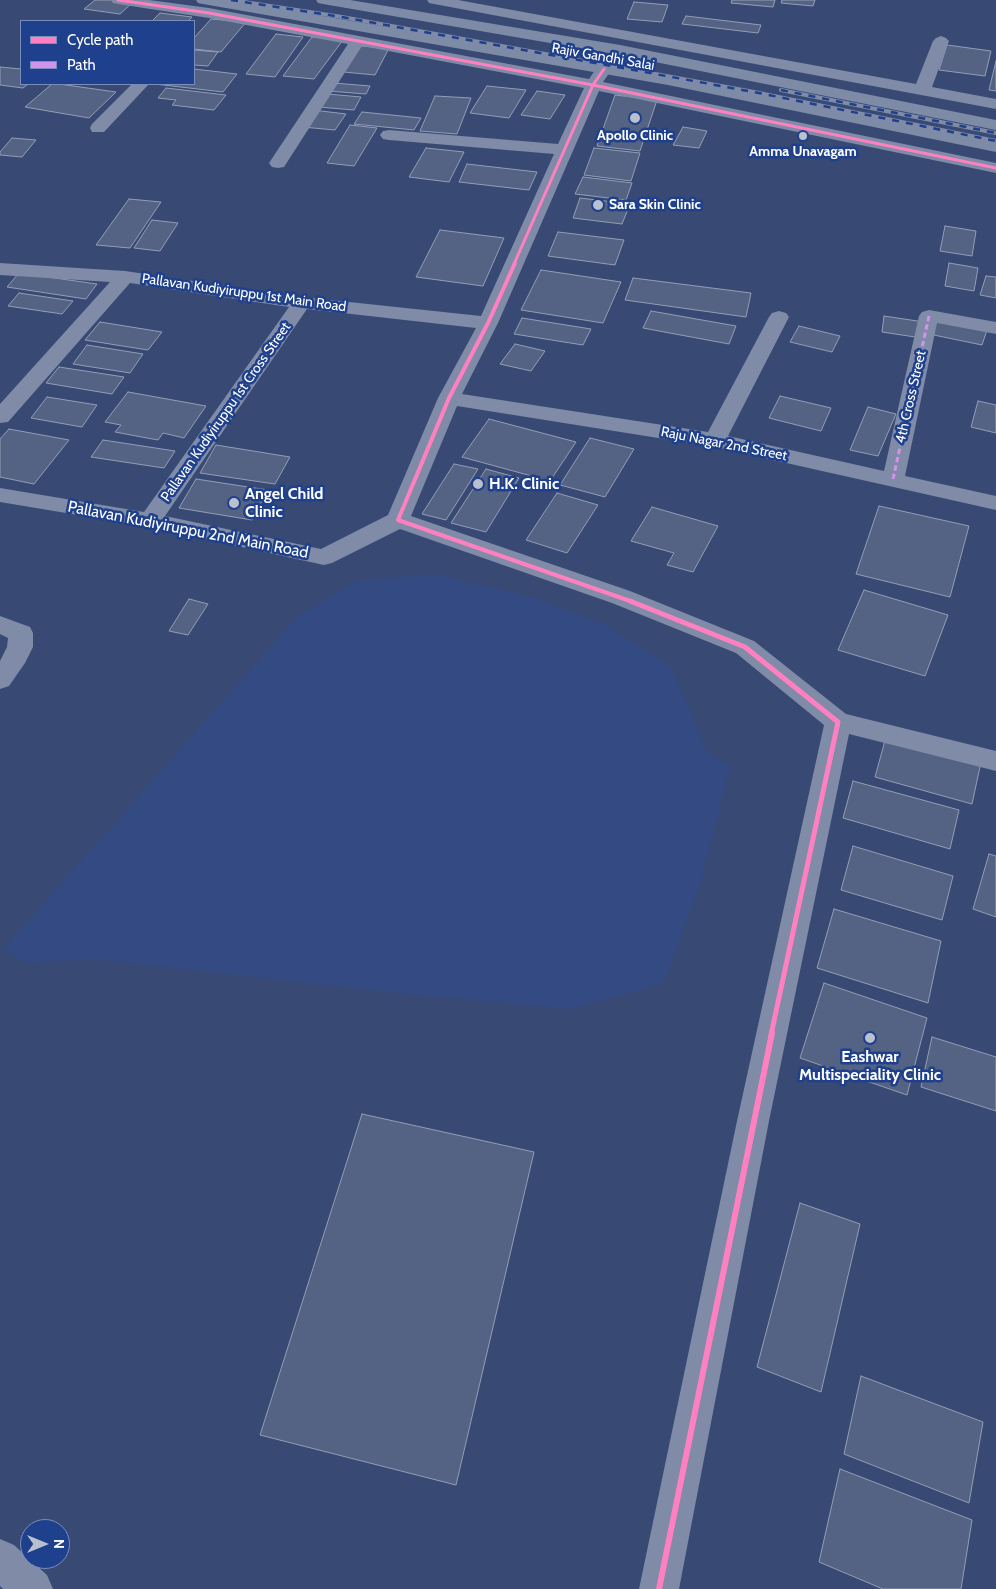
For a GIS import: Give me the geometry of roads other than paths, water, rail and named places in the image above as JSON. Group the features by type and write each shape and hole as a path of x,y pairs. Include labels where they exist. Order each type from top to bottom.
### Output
{"main road":[{"name":"Rajiv Gandhi Salai","path":"323,0 587,44 996,125"},
{"name":"Rajiv Gandhi Salai","path":"210,5 598,77 668,80 996,147"},
{"path":"587,44 596,29"}],"street":[{"path":"118,0 210,5 358,41 598,77 996,168"},
{"path":"434,0 996,104"},
{"path":"195,27 210,5"},
{"path":"278,163 358,41"},
{"path":"922,91 941,41"},
{"path":"598,77 488,323 449,398 398,520 620,596 745,647 838,722 996,761"},
{"path":"98,128 139,85"},
{"path":"389,135 564,150"},
{"name":"Pallavan Kudiyiruppu 1st Main Road","path":"0,269 125,277 302,303 488,323"},
{"path":"0,417 125,277"},
{"name":"Pallavan Kudiyiruppu 1st Cross Street","path":"150,520 302,303"},
{"name":"4th Cross Street","path":"893,479 929,316 996,328"},
{"path":"715,440 779,317"},
{"name":"Raju Nagar 2nd Street","path":"449,398 715,440 996,503"},
{"name":"Pallavan Kudiyiruppu 2nd Main Road","path":"0,495 150,520 324,557 398,520"},
{"path":"0,625 20,633 20,647 16,657 0,680"},
{"path":"659,1589 755,1111 838,722"},
{"path":"0,1560 34,1589"}],"water":[{"path":"434,574 533,597 608,626 672,668 707,752 730,767 701,881 664,983 571,1009 408,994 94,959 28,963 3,950 296,618 356,581"}],"railway":[{"path":"231,0 342,17 754,92 996,141"},
{"path":"781,90 996,133"}],"place":[{"name":"Apollo Clinic","path":"635,118"},
{"name":"Amma Unavagam","path":"803,136"},
{"name":"Sara Skin Clinic","path":"598,205"},
{"name":"H.K. Clinic","path":"478,484"},
{"name":"Angel Child Clinic","path":"234,503"},
{"name":"Eashwar Multispeciality Clinic","path":"870,1038"}]}
